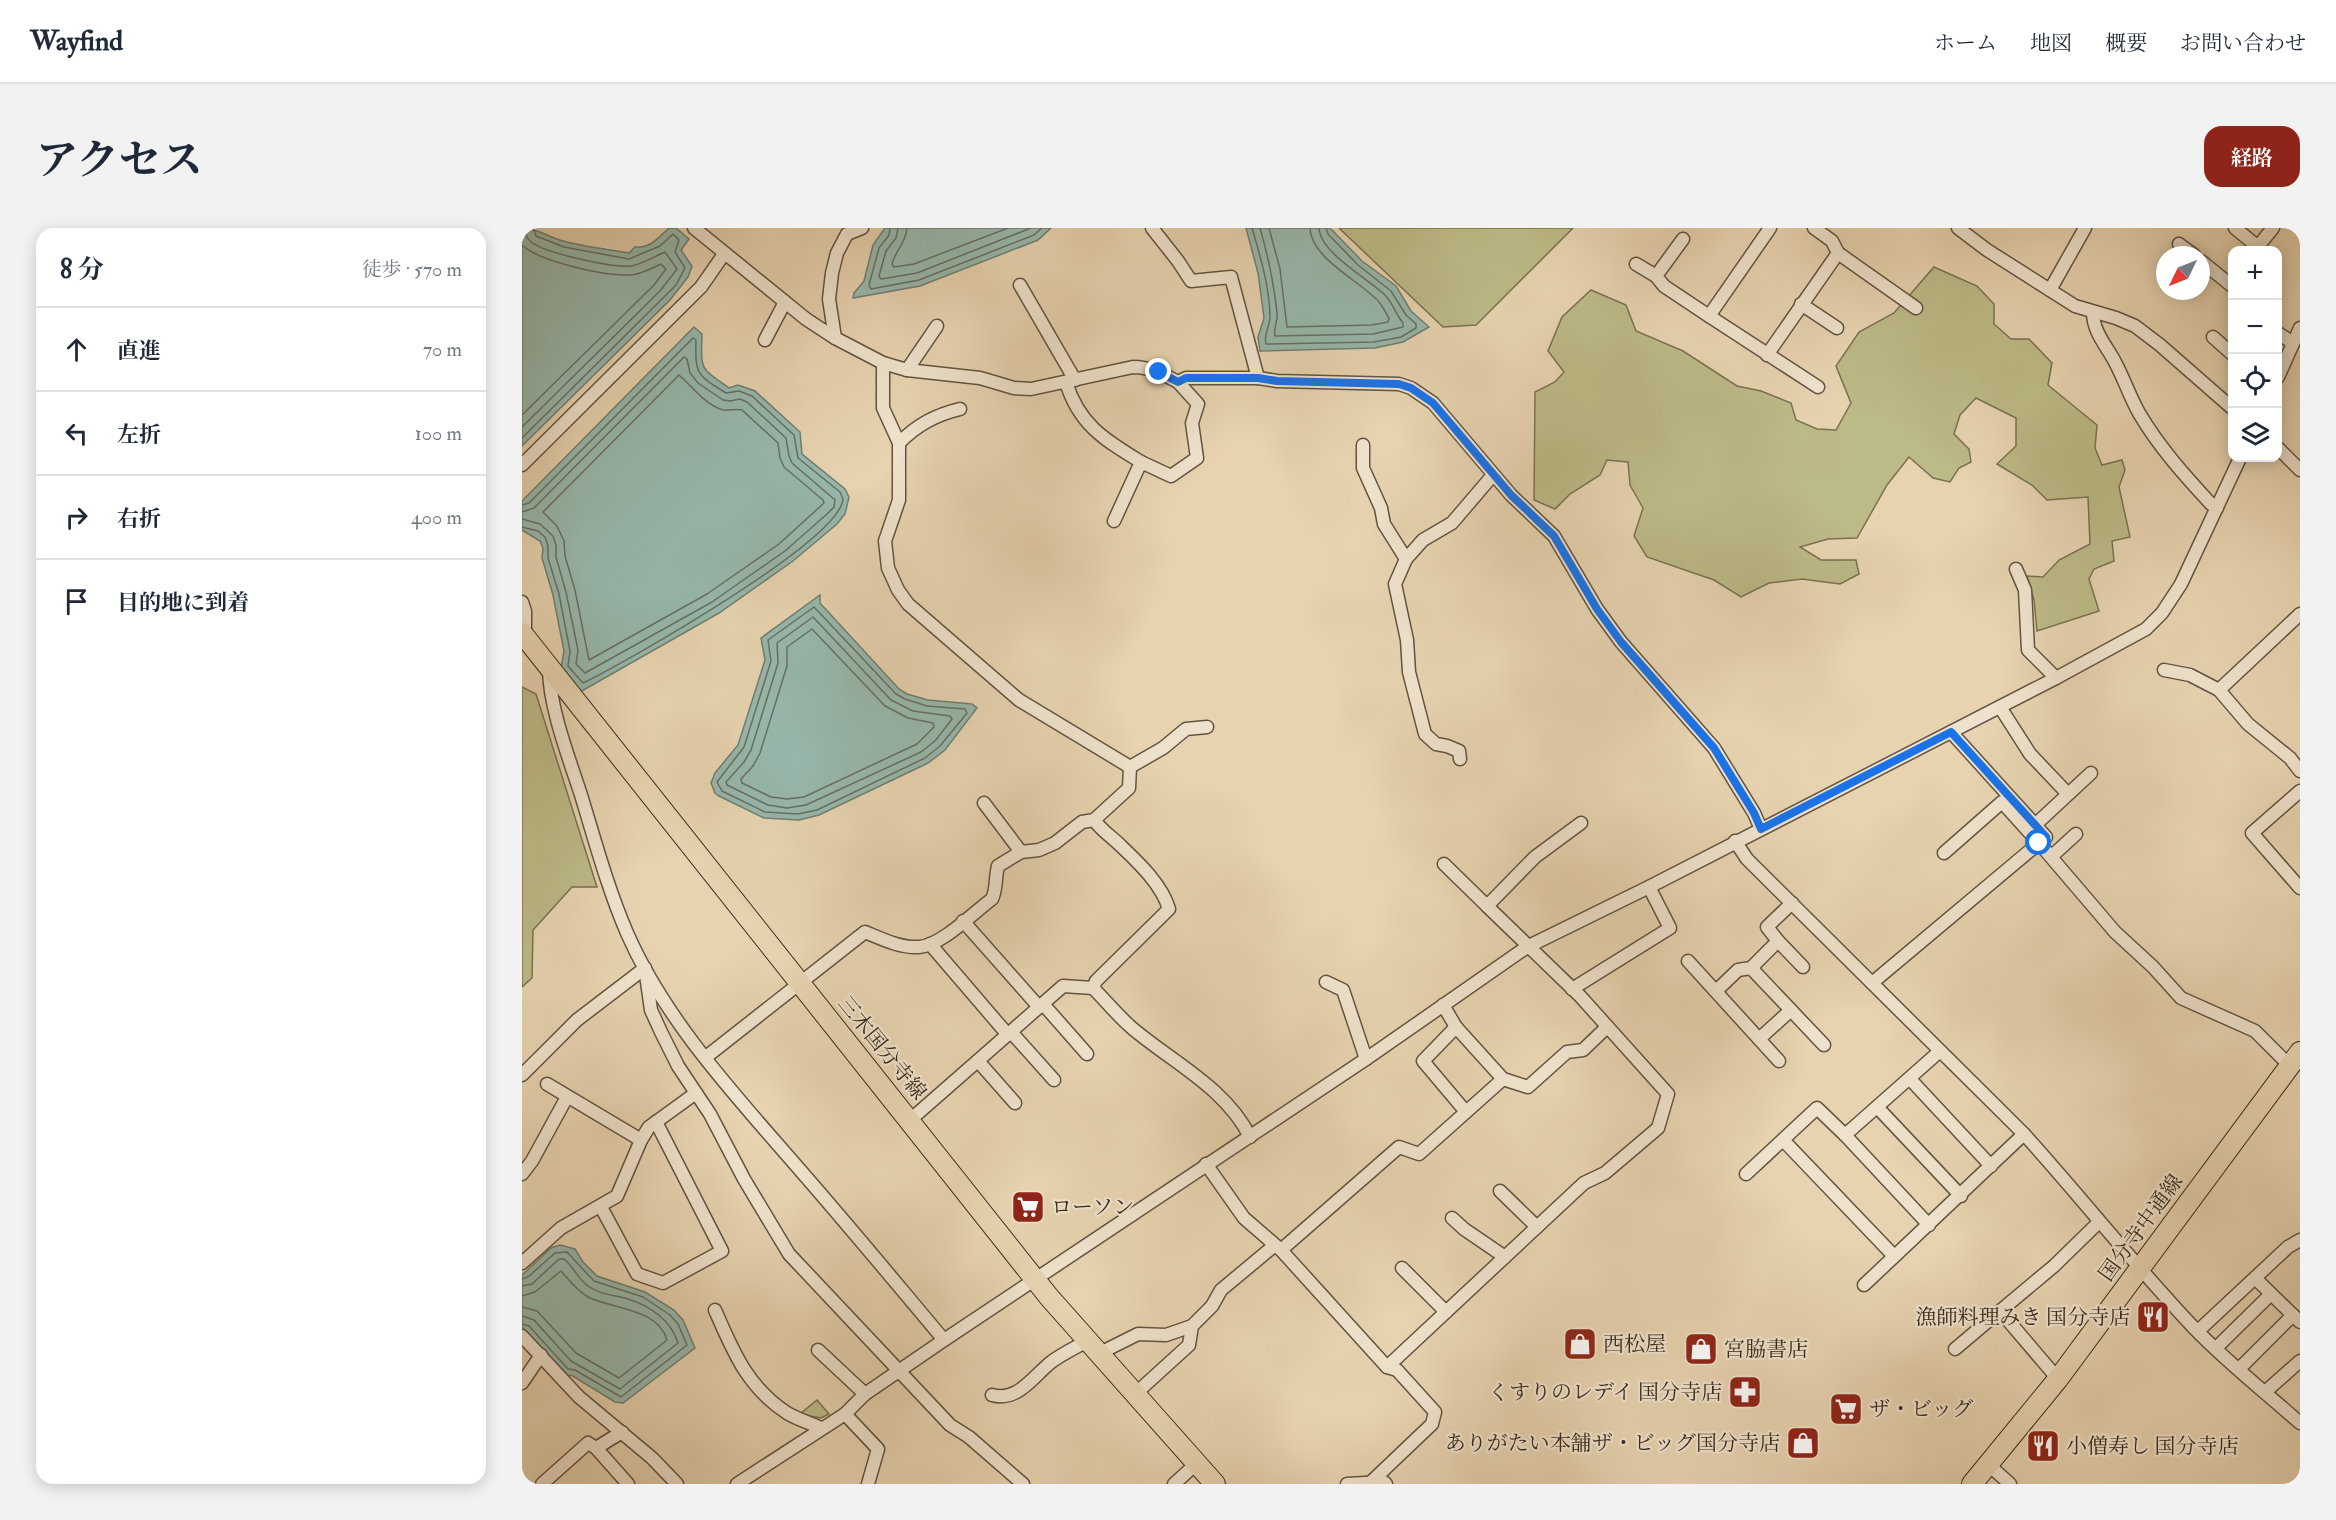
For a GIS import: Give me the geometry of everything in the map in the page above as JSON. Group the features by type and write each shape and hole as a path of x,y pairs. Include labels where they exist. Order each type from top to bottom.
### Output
{"main road":[{"name":"三木国分寺線","path":"524,634 1035,1279 1134,1395 1215,1484"},
{"name":"国分寺中通線","path":"1972,1484 2058,1379 2141,1270 2295,1059"}],"street":[{"path":"694,228 806,319 835,338 884,363 907,370 980,378 1014,388 1031,389 1071,381 1133,367 1143,367 1159,372 1178,382 1197,404 1192,423 1197,458 1171,476 1142,462 1103,438 1089,426 1072,400 1071,381 1020,285"},
{"path":"835,338 829,299 832,273 837,253 847,234 861,228"},
{"path":"1152,228 1179,261 1191,281 1231,277 1258,378"},
{"path":"1709,316 1770,228"},
{"path":"1814,228 1832,242 1838,253 1916,308"},
{"path":"1958,228 1987,250 2075,306 2135,326 2228,404"},
{"path":"2050,290 2085,228"},
{"path":"2235,228 2253,246"},
{"path":"2258,246 2273,228"},
{"path":"1656,276 1683,239"},
{"path":"1767,355 1838,253"},
{"path":"522,465 701,287 724,254"},
{"path":"1636,264 1656,276 1664,286 1818,387"},
{"path":"2210,267 2228,280"},
{"path":"765,340 785,302"},
{"path":"1801,304 1837,328"},
{"path":"2093,312 2093,321 2100,338 2114,360 2139,414 2171,460 2217,508"},
{"path":"907,370 937,326"},
{"path":"2282,334 2297,338 2282,367"},
{"path":"2213,337 2228,350"},
{"path":"884,363 883,408 899,443 899,500 885,541 888,568 898,590 908,604 1019,700 1130,767"},
{"path":"1178,382 1186,378 1258,378 1277,381 1399,384 1411,388 1433,403 1454,425 1493,475 1554,536 1597,609 1621,642 1714,748 1754,813 1761,829"},
{"path":"899,443 913,429 941,414 960,409"},
{"path":"1363,445 1363,468 1382,507 1384,524 1406,559"},
{"path":"2282,453 2300,470"},
{"path":"1114,520 1142,462"},
{"path":"738,1484 845,1414 865,1394 944,1340 1366,1059 1527,947 2000,707 2146,629 2162,613 2181,584 2238,462"},
{"path":"1460,759 1459,751 1436,744 1425,734 1409,672 1407,640 1395,584 1406,559 1424,540 1452,523 1493,475"},
{"path":"2016,569 2025,590 2028,650 2056,678"},
{"path":"522,602 525,610 524,634"},
{"path":"2219,690 2300,614"},
{"path":"549,668 549,685 588,820 627,933 645,968 677,1019 706,1057 944,1340"},
{"path":"2164,670 2190,675 2219,690 2248,724 2290,758 2300,771"},
{"path":"2000,707 2030,754 2068,794"},
{"path":"1130,767 1163,748 1186,729 1207,727"},
{"path":"1872,983 2046,837 1951,732"},
{"path":"706,1057 865,932 891,943 920,947 938,941 992,899 996,892 994,879 998,866 1022,852 1039,850 1055,843 1082,822 1094,820 1129,788 1130,767"},
{"path":"2035,825 2091,773"},
{"path":"2300,790 2252,833 2300,888"},
{"path":"1944,852 2002,802 2052,856 2115,932 2153,967 2181,998 2255,1031 2295,1059"},
{"path":"984,803 1022,852"},
{"path":"1094,820 1103,832 1120,845 1165,894 1169,909 1095,981 1094,988"},
{"path":"1487,906 1535,857 1581,823"},
{"path":"2052,856 2076,834"},
{"path":"1735,841 1747,859 2024,1134 2141,1270 2198,1331 2300,1423"},
{"path":"1387,1367 1584,1183 1605,1173 1658,1128 1668,1094 1572,989 1444,864"},
{"path":"1572,989 1670,928 1649,887"},
{"path":"1792,903 1767,927 1803,967"},
{"path":"963,921 1087,1054"},
{"path":"1716,991 1738,970 1751,968 1778,941"},
{"path":"930,944 1054,1080"},
{"path":"1688,961 1779,1061"},
{"path":"522,1075 577,1020 645,968"},
{"path":"645,968 651,1010 678,1066 789,1254 950,1425 969,1437 1023,1484"},
{"path":"1751,968 1824,1045"},
{"path":"1326,981 1343,990 1366,1059"},
{"path":"909,1121 1063,986 1094,988 1131,1027 1193,1073 1241,1118 1250,1137"},
{"path":"1443,1005 1456,1027 1503,1079 1528,1087 1567,1052 1583,1050 1607,1027"},
{"path":"1759,1039 1791,1010"},
{"path":"1456,1027 1423,1061 1466,1112"},
{"path":"1845,1135 1940,1051"},
{"path":"978,1061 1015,1103"},
{"path":"992,1395 1001,1398 1012,1396 1052,1361 1138,1334 1166,1335 1192,1326 1212,1306 1221,1290 1278,1248 1399,1147 1419,1154 1503,1079"},
{"path":"1910,1079 1991,1166"},
{"path":"547,1084 641,1140"},
{"path":"522,1263 561,1228 617,1196 649,1127 696,1093"},
{"path":"522,1174 532,1161 567,1097"},
{"path":"1746,1174 1817,1108 1929,1225"},
{"path":"1878,1108 1960,1196"},
{"path":"601,1207 637,1274 663,1283 722,1251 656,1122"},
{"path":"1864,1285 2024,1134"},
{"path":"1783,1140 1894,1256"},
{"path":"1206,1164 1244,1218 1278,1248 1387,1367 1397,1370 1436,1412 1432,1424 1370,1483"},
{"path":"1500,1191 1537,1227"},
{"path":"1452,1218 1464,1230 1504,1257"},
{"path":"1955,1349 2054,1266 2099,1222"},
{"path":"2198,1331 2288,1247 2300,1240"},
{"path":"1402,1268 1446,1312"},
{"path":"2239,1369 2296,1319 2255,1278"},
{"path":"2217,1348 2271,1294"},
{"path":"715,1310 740,1367 763,1394 788,1414 821,1428"},
{"path":"2000,1311 2058,1379"},
{"path":"1134,1395 1189,1345 1192,1326"},
{"path":"522,1336 579,1396 652,1458 678,1484"},
{"path":"818,1350 865,1394"},
{"path":"522,1383 541,1355"},
{"path":"2265,1392 2300,1361"},
{"path":"845,1414 878,1449 868,1484"},
{"path":"596,1448 622,1432"},
{"path":"542,1484 588,1443 596,1448 628,1484"},
{"path":"1174,1484 1196,1464"},
{"path":"1989,1465 2010,1484"},
{"path":"1347,1484 1384,1482 1386,1484"}],"shaded area":[{"path":"1339,228 1573,228 1476,325 1443,327"},
{"path":"1934,267 1977,286 1994,304 1994,324 2011,339 2029,339 2052,363 2048,385 2097,425 2095,448 2102,465 2122,460 2125,470 2119,487 2130,537 2112,541 2114,561 2094,569 2089,579 2099,611 2037,631 2034,600 2027,576 2043,577 2059,560 2090,544 2088,497 2047,500 2032,485 1997,464 2016,446 2016,418 1976,398 1960,415 1954,434 1969,449 1971,462 1959,468 1950,482 1933,478 1909,457 1887,485 1857,538 1828,539 1800,547 1821,560 1856,560 1859,574 1840,584 1802,579 1769,583 1741,597 1714,580 1647,557 1634,536 1643,508 1630,485 1628,462 1607,460 1600,475 1570,494 1555,509 1534,500 1535,392 1555,382 1564,372 1548,351 1562,317 1591,290 1626,305 1636,331 1683,351 1737,386 1761,391 1791,403 1796,420 1817,429 1836,430 1851,403 1836,366 1859,332 1894,313"},
{"path":"522,687 536,694 597,887 572,887 533,930 532,978 522,987"},
{"path":"817,1400 829,1414 821,1418 800,1414"}],"water":[{"path":"522,228 533,229 571,243 629,253 635,247 646,246 654,242 669,228 676,228 689,239 681,250 692,266 688,277 670,300 522,446"},
{"path":"885,228 1051,228 1038,240 920,286 853,298 854,293 864,281 873,245"},
{"path":"1246,228 1330,228 1362,261 1396,286 1411,311 1429,327 1403,342 1375,348 1260,351 1258,337 1264,318 1258,273"},
{"path":"694,327 702,334 702,361 707,371 729,388 738,385 755,391 800,432 802,454 845,489 849,497 845,514 837,524 793,561 719,613 580,692 561,668 564,651 553,595 542,558 543,548 540,541 522,530 522,501"},
{"path":"820,595 820,603 899,689 907,694 928,700 972,704 977,708 945,750 928,763 819,815 799,820 764,818 719,796 715,793 711,783 715,773 738,745 765,660 761,638"},
{"path":"560,1245 575,1249 583,1262 597,1276 645,1292 674,1310 683,1320 695,1348 623,1403 615,1402 571,1375 567,1377 522,1327 522,1275 551,1248"}],"place":[{"name":"ローソン","path":"1028,1207"},
{"name":"漁師料理みき 国分寺店","path":"2153,1317"},
{"name":"西松屋","path":"1580,1344"},
{"name":"宮脇書店","path":"1701,1349"},
{"name":"くすりのレデイ 国分寺店","path":"1745,1392"},
{"name":"ザ・ビッグ","path":"1846,1409"},
{"name":"ありがたい本舗ザ・ビッグ国分寺店","path":"1803,1443"},
{"name":"小僧寿し 国分寺店","path":"2043,1446"}],"route":[{"path":"1159,372 1178,382 1186,378 1207,380 1258,378 1277,381 1399,384 1411,388 1433,403 1511,495 1554,536 1597,609 1621,642 1714,748 1754,813 1761,829 1951,732 2046,837 2039,843"}]}
